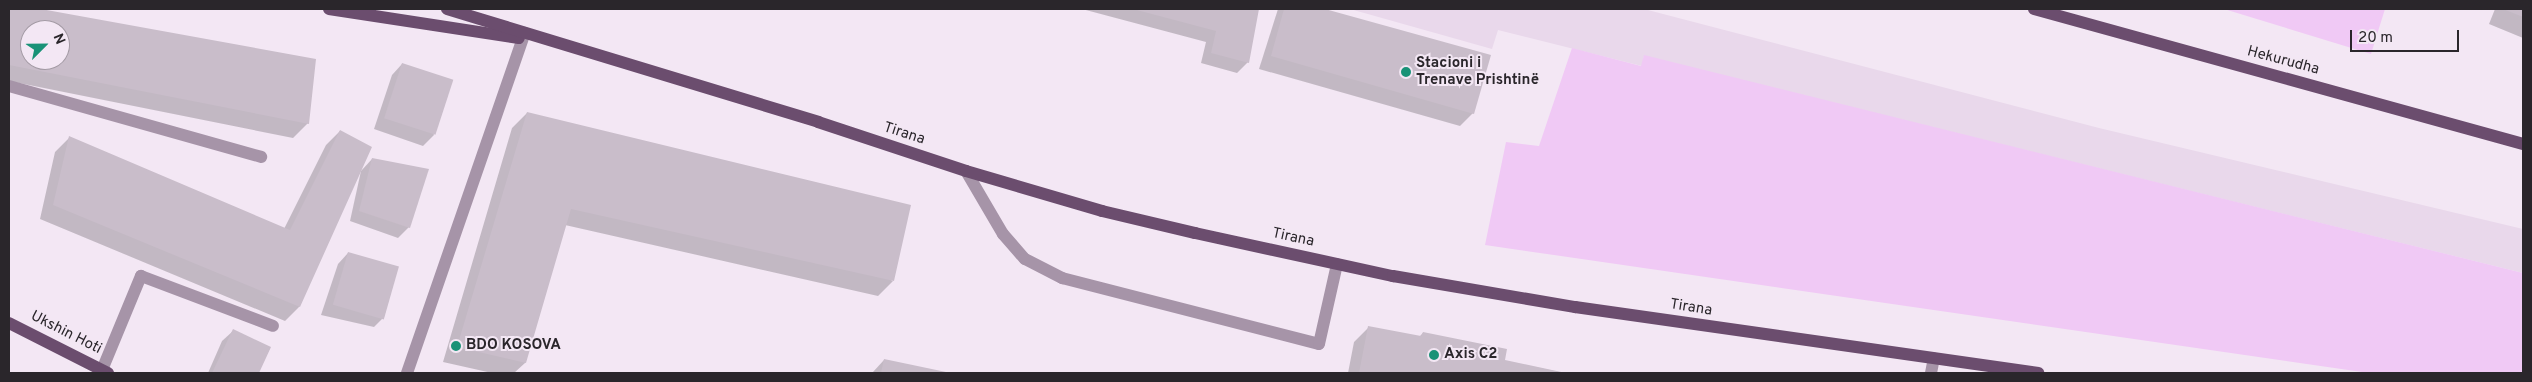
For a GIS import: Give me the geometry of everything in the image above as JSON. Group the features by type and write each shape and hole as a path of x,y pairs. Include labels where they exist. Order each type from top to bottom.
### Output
{"main road":[{"path":"328,9 524,36 561,44"},
{"path":"447,9 524,36"},
{"name":"Tirana","path":"477,9 561,44 818,122 966,171 1102,211 1337,264 1585,308 2038,373"},
{"name":"Hekurudha","path":"2034,9 2523,144"},
{"name":"Ukshin Hoti","path":"9,323 105,372"}],"street":[{"path":"406,373 524,36"},
{"path":"9,86 261,157"},
{"path":"966,171 1003,234 1024,259 1062,278 1319,344 1337,264"},
{"path":"105,372 141,276 273,326"},
{"path":"1931,373 1934,358"}],"shaded area":[{"path":"1350,9 1644,9 2099,128 2523,229 2523,273 1644,56 1642,66 1498,30 1492,49"},
{"path":"2224,9 2385,9 2371,54"},
{"path":"1572,48 1641,66 1644,55 2523,273 2523,373 2369,373 1485,245 1506,142 1539,146"}],"building":[{"path":"9,9 41,9 316,59 309,124 34,70 70,70 70,20 20,20 20,67 9,65"},
{"path":"1133,9 1259,9 1249,63 1211,53 1216,31"},
{"name":"Stacioni i Trenave Prishtinë","path":"1284,9 1325,9 1491,55 1474,114 1271,56"},
{"path":"2503,9 2523,9 2523,17"},
{"path":"402,63 453,80 435,135 384,118"},
{"path":"527,112 911,205 894,281 571,209 526,363 457,347"},
{"path":"340,130 372,147 300,307 53,205 69,136 290,230"},
{"path":"372,158 429,169 410,228 359,211"},
{"path":"348,252 399,267 384,319 333,305"},
{"name":"Axis C2","path":"1368,326 1421,336 1423,332 1507,349 1505,360 1566,373 1359,373"},
{"path":"233,329 271,347 259,373 212,373"},
{"path":"884,359 946,372 946,373 881,373"}],"place":[{"name":"Stacioni i Trenave Prishtinë","path":"1406,72"},
{"name":"BDO KOSOVA","path":"456,346"},
{"name":"Axis C2","path":"1434,355"}]}
